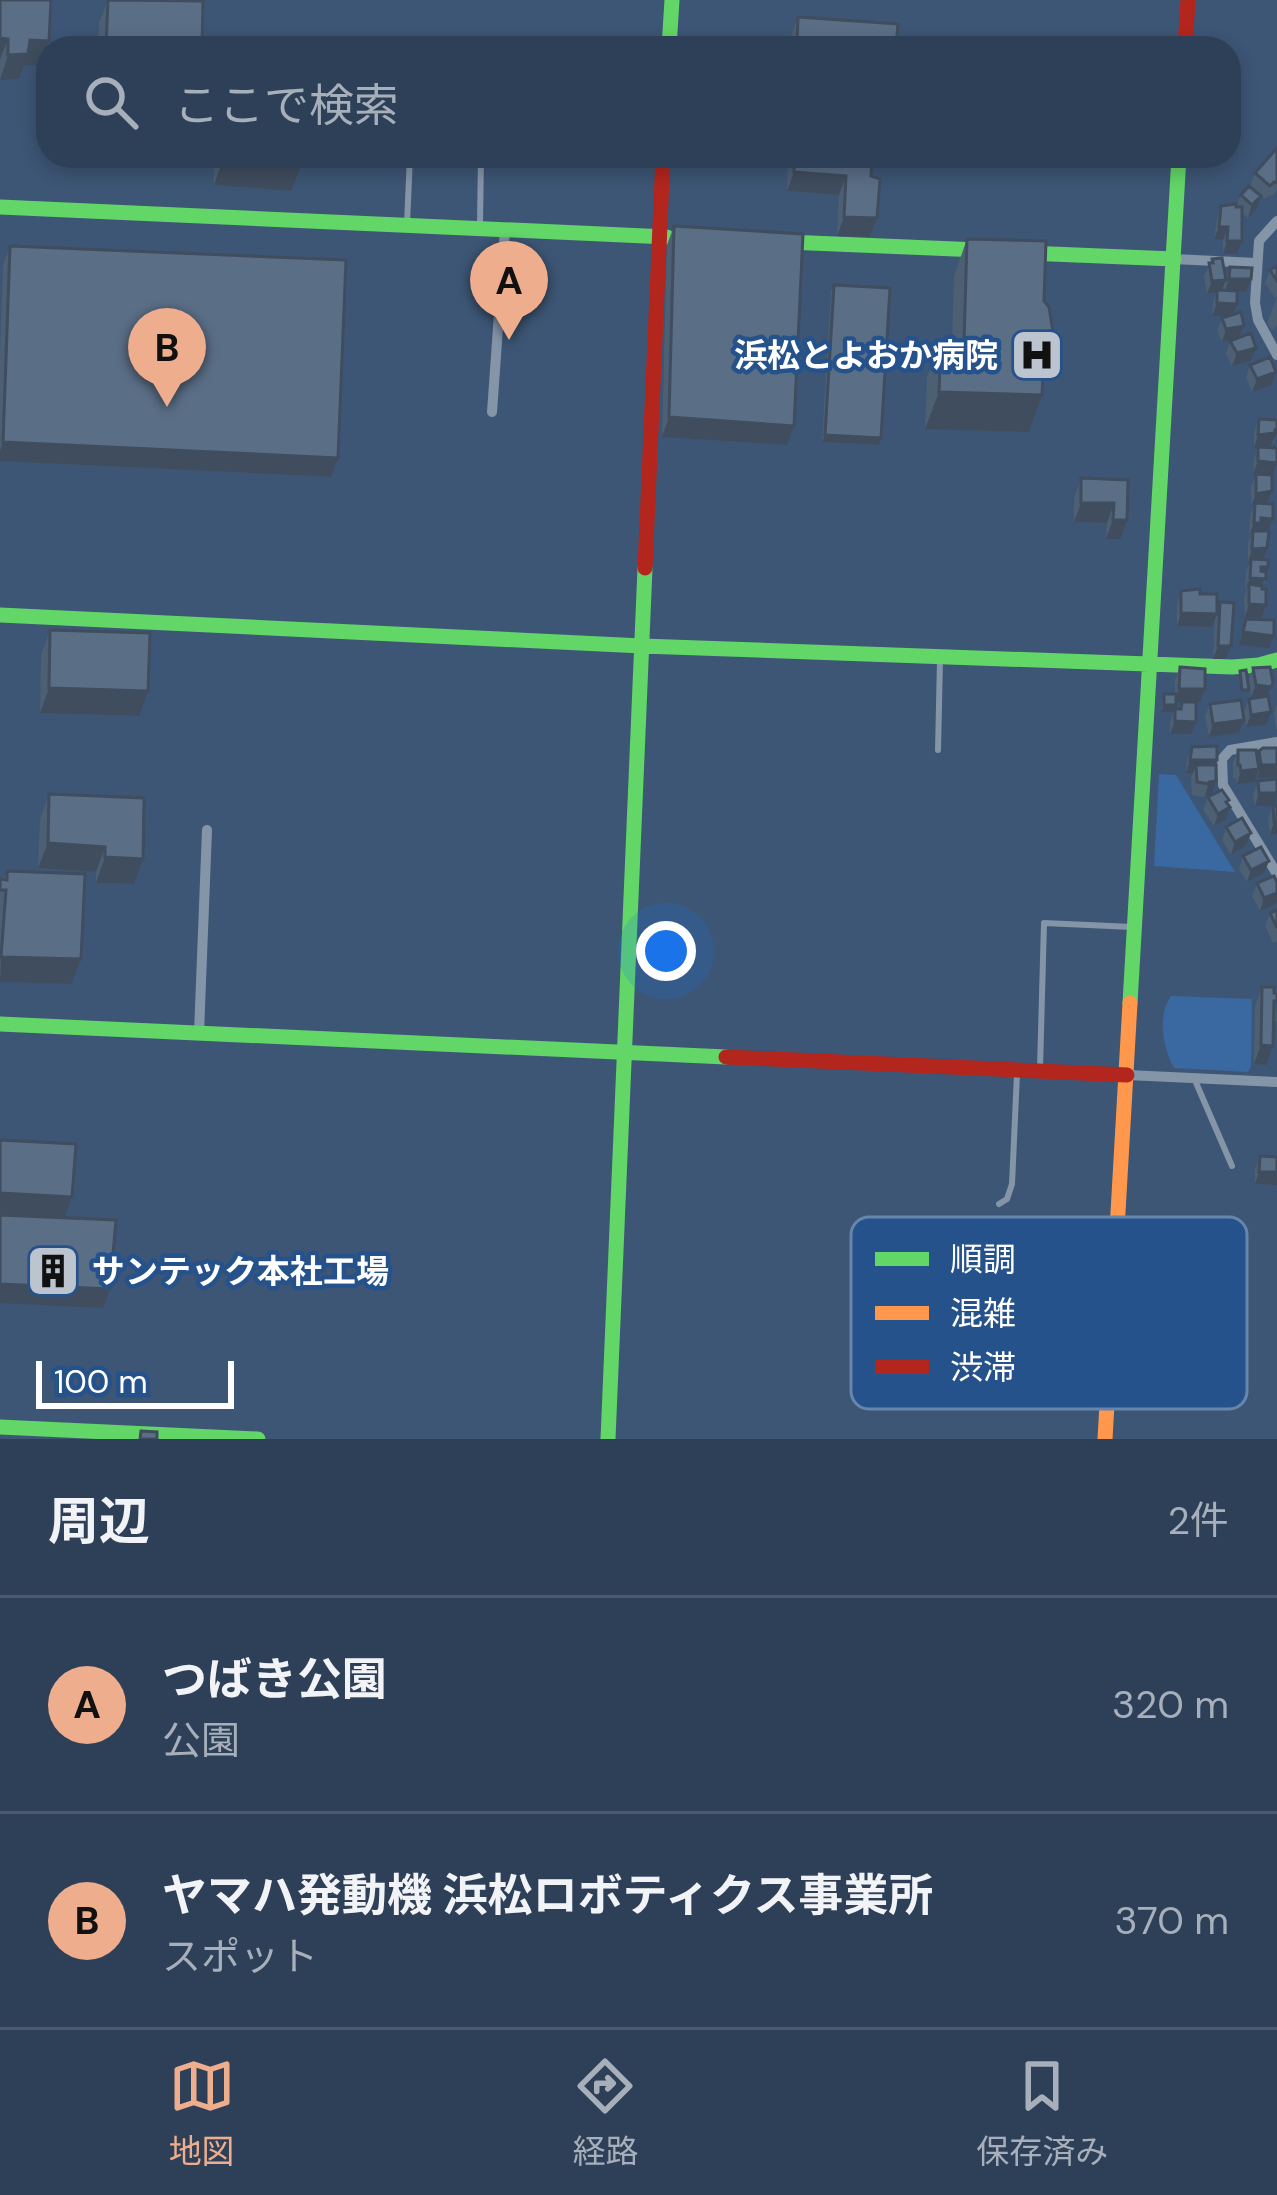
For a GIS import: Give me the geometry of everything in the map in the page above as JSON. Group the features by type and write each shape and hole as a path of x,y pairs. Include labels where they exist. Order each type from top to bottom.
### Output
{"street":[{"path":"670,36 672,0"},
{"path":"1186,36 1188,0"},
{"path":"608,1439 662,168"},
{"path":"1118,1217 1178,168"},
{"path":"0,207 682,237"},
{"path":"1277,221 1259,241 1255,303 1258,320 1277,356"},
{"path":"492,412 505,230"},
{"path":"776,242 986,251"},
{"path":"1010,252 1256,263"},
{"path":"0,615 642,646 1232,667 1277,660"},
{"path":"1276,867 1223,785 1222,759 1230,749 1277,742"},
{"path":"199,1033 208,830"},
{"path":"0,1024 1277,1082"},
{"path":"1105,1439 1107,1409"},
{"path":"0,1427 258,1439"}],"lane":[{"path":"407,225 409,168"},
{"path":"480,228 481,168"},
{"path":"938,749 940,656"},
{"path":"1040,1072 1044,923 1136,928"},
{"path":"999,1204 1007,1199 1012,1184 1017,1071"},
{"path":"1194,1078 1232,1166"}],"shaded area":[{"path":"1159,774 1176,775 1235,872 1154,866"},
{"path":"1171,996 1252,999 1248,1072 1174,1068 1163,1032"}],"building":[{"path":"0,0 51,0 49,36 30,40 28,54 8,55 8,39 0,38"},
{"path":"108,0 203,1 202,36 106,36"},
{"path":"798,17 898,24 897,36 797,36"},
{"path":"1277,148 1277,183 1270,186 1255,173"},
{"path":"794,168 871,168 871,176 880,179 877,218 844,217 846,176 794,172"},
{"path":"1249,186 1261,196 1252,205 1241,195"},
{"path":"1221,206 1242,207 1242,241 1227,241 1228,227 1219,227"},
{"path":"674,226 803,234 794,426 669,417"},
{"path":"967,239 1046,241 1044,301 1053,332 1044,348 1042,395 939,392 941,341 964,342"},
{"path":"10,246 346,260 338,458 3,442"},
{"path":"1222,258 1226,280 1212,281 1209,263"},
{"path":"1230,267 1252,268 1251,279 1229,279"},
{"path":"834,285 890,288 881,438 825,435"},
{"path":"1217,290 1237,291 1237,304 1217,303"},
{"path":"1241,312 1244,326 1226,329 1222,318"},
{"path":"1251,333 1256,348 1237,353 1230,341"},
{"path":"1270,357 1276,372 1257,379 1250,365"},
{"path":"1259,419 1277,420 1275,433 1258,435"},
{"path":"1258,447 1277,448 1277,463 1258,461"},
{"path":"1256,474 1272,475 1272,491 1256,494"},
{"path":"1081,478 1128,480 1127,520 1113,520 1114,503 1081,503"},
{"path":"1255,503 1273,504 1273,519 1254,523"},
{"path":"1253,531 1269,531 1267,548 1252,549"},
{"path":"1251,559 1268,560 1268,567 1261,567 1266,579 1250,578"},
{"path":"1249,584 1266,589 1266,605 1249,604"},
{"path":"1200,589 1200,594 1217,594 1217,614 1181,613 1181,591"},
{"path":"1220,602 1234,603 1231,646 1218,646"},
{"path":"1246,619 1274,620 1274,636 1243,632"},
{"path":"50,630 150,633 148,691 49,688"},
{"path":"1180,667 1205,669 1205,689 1179,689"},
{"path":"1270,667 1271,687 1256,685 1253,668"},
{"path":"1246,670 1249,690 1242,690 1240,671"},
{"path":"1164,694 1176,694 1176,705 1164,705"},
{"path":"1268,696 1271,712 1251,715 1249,699"},
{"path":"1241,700 1244,720 1213,724 1210,704"},
{"path":"1182,702 1196,702 1196,722 1175,721 1175,709 1181,709"},
{"path":"1217,746 1217,760 1190,760 1192,747"},
{"path":"1277,748 1277,765 1261,765 1259,751"},
{"path":"1238,750 1256,750 1259,769 1241,771"},
{"path":"1196,765 1216,765 1216,781 1197,782"},
{"path":"1277,779 1277,793 1259,793 1258,781"},
{"path":"1222,790 1230,807 1218,814 1208,797"},
{"path":"49,794 144,798 143,859 105,857 105,847 48,843"},
{"path":"1242,818 1251,833 1235,842 1226,827"},
{"path":"1261,847 1269,861 1251,870 1243,856"},
{"path":"7,871 85,874 81,959 1,957 6,890 0,890 0,879 7,880"},
{"path":"1274,876 1277,893 1264,898 1257,883"},
{"path":"1262,987 1274,987 1277,993 1273,1046 1261,1045"},
{"path":"0,1140 76,1144 72,1197 0,1193"},
{"path":"1260,1156 1277,1157 1277,1172 1259,1172"},
{"name":"サンテック本社工場","path":"0,1215 116,1220 110,1289 0,1284"},
{"path":"141,1431 157,1432 157,1439 140,1439"}],"traffic: fast":[{"path":"670,36 672,0"},
{"path":"1130,1003 1178,168"},
{"path":"0,207 667,237"},
{"path":"787,242 979,250"},
{"path":"1027,253 1174,259"},
{"path":"608,1439 645,568"},
{"path":"0,615 642,646 1232,667 1277,660"},
{"path":"0,1024 726,1057"},
{"path":"0,1427 258,1439"}],"traffic: slow":[{"path":"1118,1217 1130,1003"},
{"path":"1105,1439 1107,1409"}],"traffic: jam":[{"path":"1186,36 1188,0"},
{"path":"645,568 662,168"},
{"path":"726,1057 1127,1075"}],"place":[{"name":"つばき公園","path":"509,340"},
{"name":"浜松とよおか病院","path":"1037,355"},
{"name":"ヤマハ発動機 浜松ロボティクス事業所","path":"167,407"},
{"name":"サンテック本社工場","path":"53,1271"}]}
